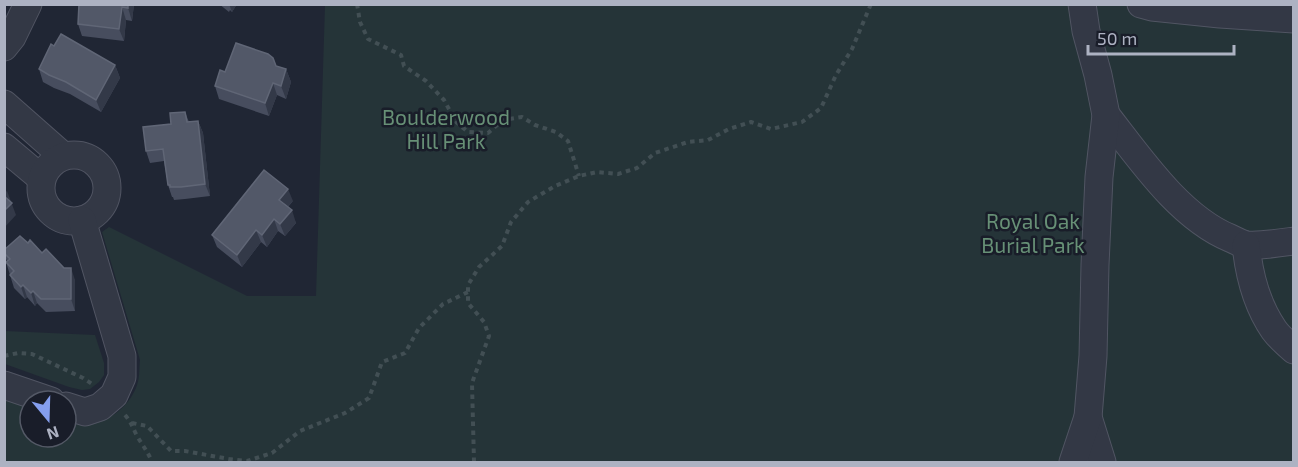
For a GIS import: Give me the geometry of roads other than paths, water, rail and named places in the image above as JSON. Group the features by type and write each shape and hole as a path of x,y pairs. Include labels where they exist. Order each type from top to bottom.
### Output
{"street":[{"path":"4,47 12,37 28,4"},
{"path":"1073,462 1088,417 1093,356 1099,177 1106,115 1082,4"},
{"path":"1141,4 1152,8 1293,19"},
{"path":"4,104 63,156"},
{"path":"1106,115 1168,192 1192,215 1218,233 1246,245 1293,241"},
{"path":"4,147 41,178"},
{"path":"75,154 87,156 97,163 104,173 107,184 102,207 93,215 82,220 70,221 59,218 49,211 43,201 40,190 41,178 50,164 63,156 75,154"},
{"path":"78,410 85,412 100,407 114,395 122,377 122,356 82,220"},
{"path":"1246,245 1248,269 1258,302 1275,331 1293,350"},
{"path":"1088,417 1102,462"}],"park label":[{"name":"Boulderwood Hill Park","path":"446,128"},
{"name":"Royal Oak Burial Park","path":"1033,232"}]}
